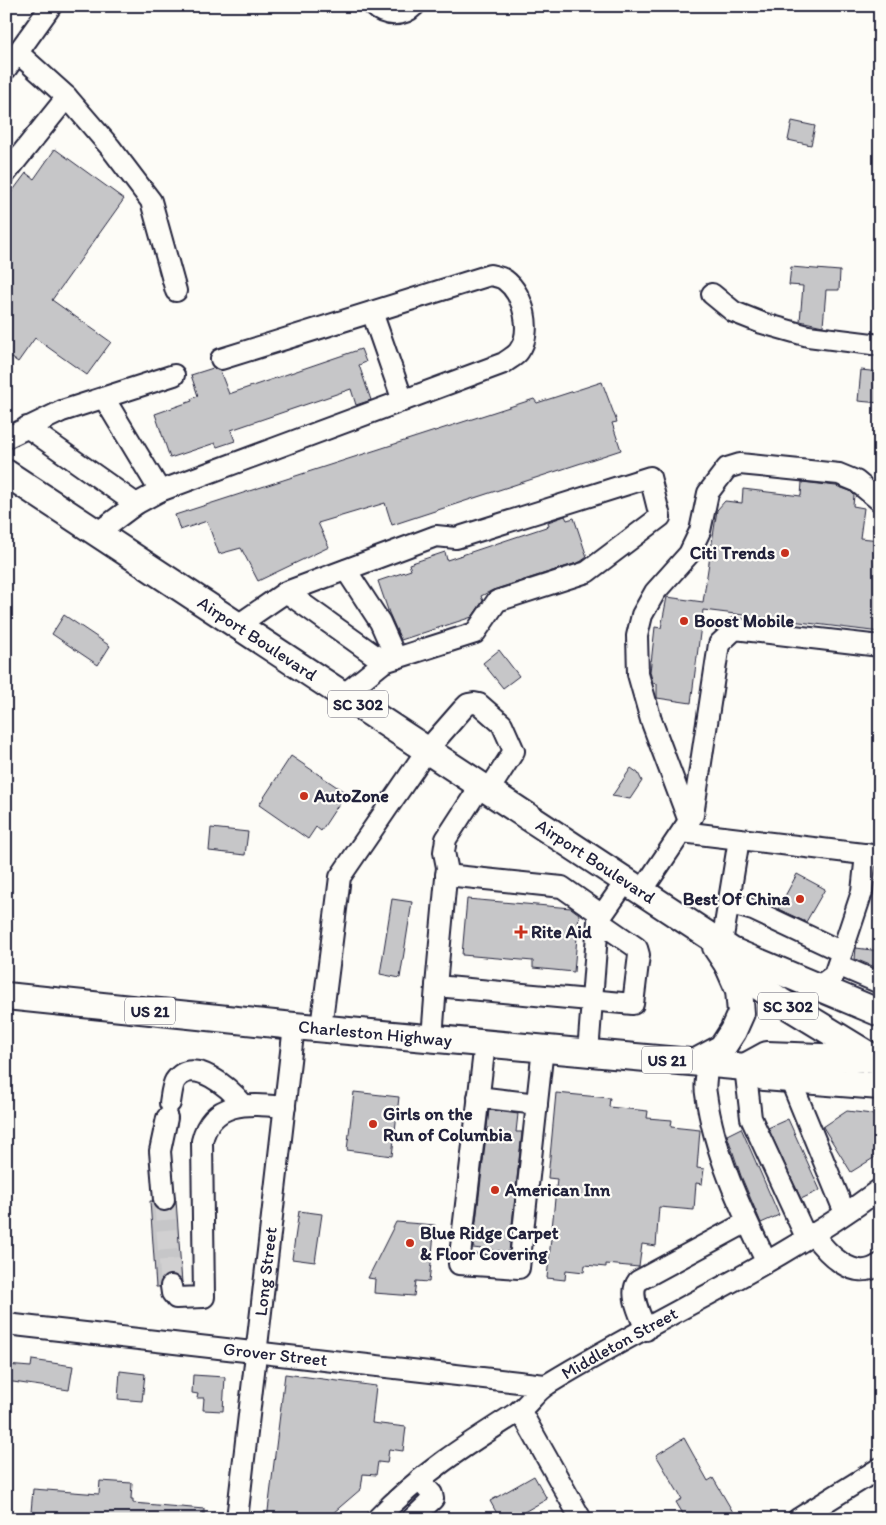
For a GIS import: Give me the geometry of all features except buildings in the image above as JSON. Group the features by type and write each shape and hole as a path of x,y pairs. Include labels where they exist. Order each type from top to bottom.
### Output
{"main road":[{"name":"Airport Boulevard","path":"6,473 634,886 719,948 780,1001 878,1060"},
{"name":"Airport Boulevard","path":"719,948 732,950 880,1012"},
{"path":"702,1063 722,1048 733,1031 741,1013 738,990 719,948"},
{"name":"Charleston Highway","path":"6,996 294,1026 745,1067 764,1077 880,1086"},
{"path":"745,1067 767,1055 878,1060"}],"street":[{"path":"51,6 12,61 67,96 110,147 151,201 176,291"},
{"path":"374,6 379,11 396,15 407,13 414,6"},
{"path":"6,173 67,96"},
{"path":"97,533 136,504 160,491 504,363 518,354 525,342 526,329 518,294 503,278 490,275 221,359"},
{"path":"712,294 734,312 762,323 808,336 880,345"},
{"path":"372,312 403,402"},
{"path":"6,438 62,411 174,375"},
{"path":"104,398 160,491"},
{"path":"27,427 136,504"},
{"path":"685,827 638,674 637,636 642,615 651,600 689,554 700,532 708,494 727,468 740,464 839,474 856,481 880,500"},
{"path":"238,625 286,592 436,536 456,538 650,477 660,517 587,572 497,601 475,632 390,660 344,695"},
{"path":"346,570 380,622 390,660"},
{"path":"286,592 390,660"},
{"path":"588,1053 600,918 634,886 685,827 693,815 719,644 735,629 880,646"},
{"path":"321,1028 340,877 427,750 468,704 479,704 502,724 514,751 446,839 444,852 446,875 432,1038"},
{"path":"685,827 739,839 873,855 834,975 820,986"},
{"path":"719,948 739,839"},
{"path":"436,986 633,1004 639,955 637,948 562,887 446,875"},
{"path":"728,903 753,910 840,958 880,983"},
{"name":"Long Street","path":"237,1519 294,1026"},
{"path":"485,1043 459,1264 519,1268 543,1048"},
{"path":"702,1063 705,1092 713,1126 748,1222 766,1261"},
{"path":"745,1067 751,1118 809,1235 836,1261 852,1268 870,1269 880,1264"},
{"path":"164,1200 160,1151 175,1081 184,1074 192,1072 217,1078 244,1104"},
{"path":"790,1079 845,1213"},
{"path":"478,1098 537,1104"},
{"path":"171,1286 172,1293 176,1298 204,1297 202,1141 205,1128 214,1117 244,1104 285,1107"},
{"name":"Middleton Street","path":"381,1517 419,1480 474,1438 520,1410 545,1385 766,1261 845,1213 880,1189"},
{"path":"646,1330 634,1294 634,1286 638,1281 748,1222"},
{"name":"Grover Street","path":"6,1324 545,1385"},
{"path":"520,1410 581,1519"},
{"path":"798,1519 880,1468"},
{"path":"412,1519 433,1499 432,1494 419,1480"}],"tunnel":[{"path":"164,1200 171,1286"}],"place":[{"name":"Citi Trends","path":"785,553"},
{"name":"Boost Mobile","path":"684,621"},
{"name":"AutoZone","path":"304,796"},
{"name":"Best Of China","path":"800,899"},
{"name":"Rite Aid","path":"521,932"},
{"name":"Girls on the Run of Columbia","path":"373,1124"},
{"name":"American Inn","path":"495,1190"},
{"name":"Blue Ridge Carpet & Floor Covering","path":"410,1243"}]}
